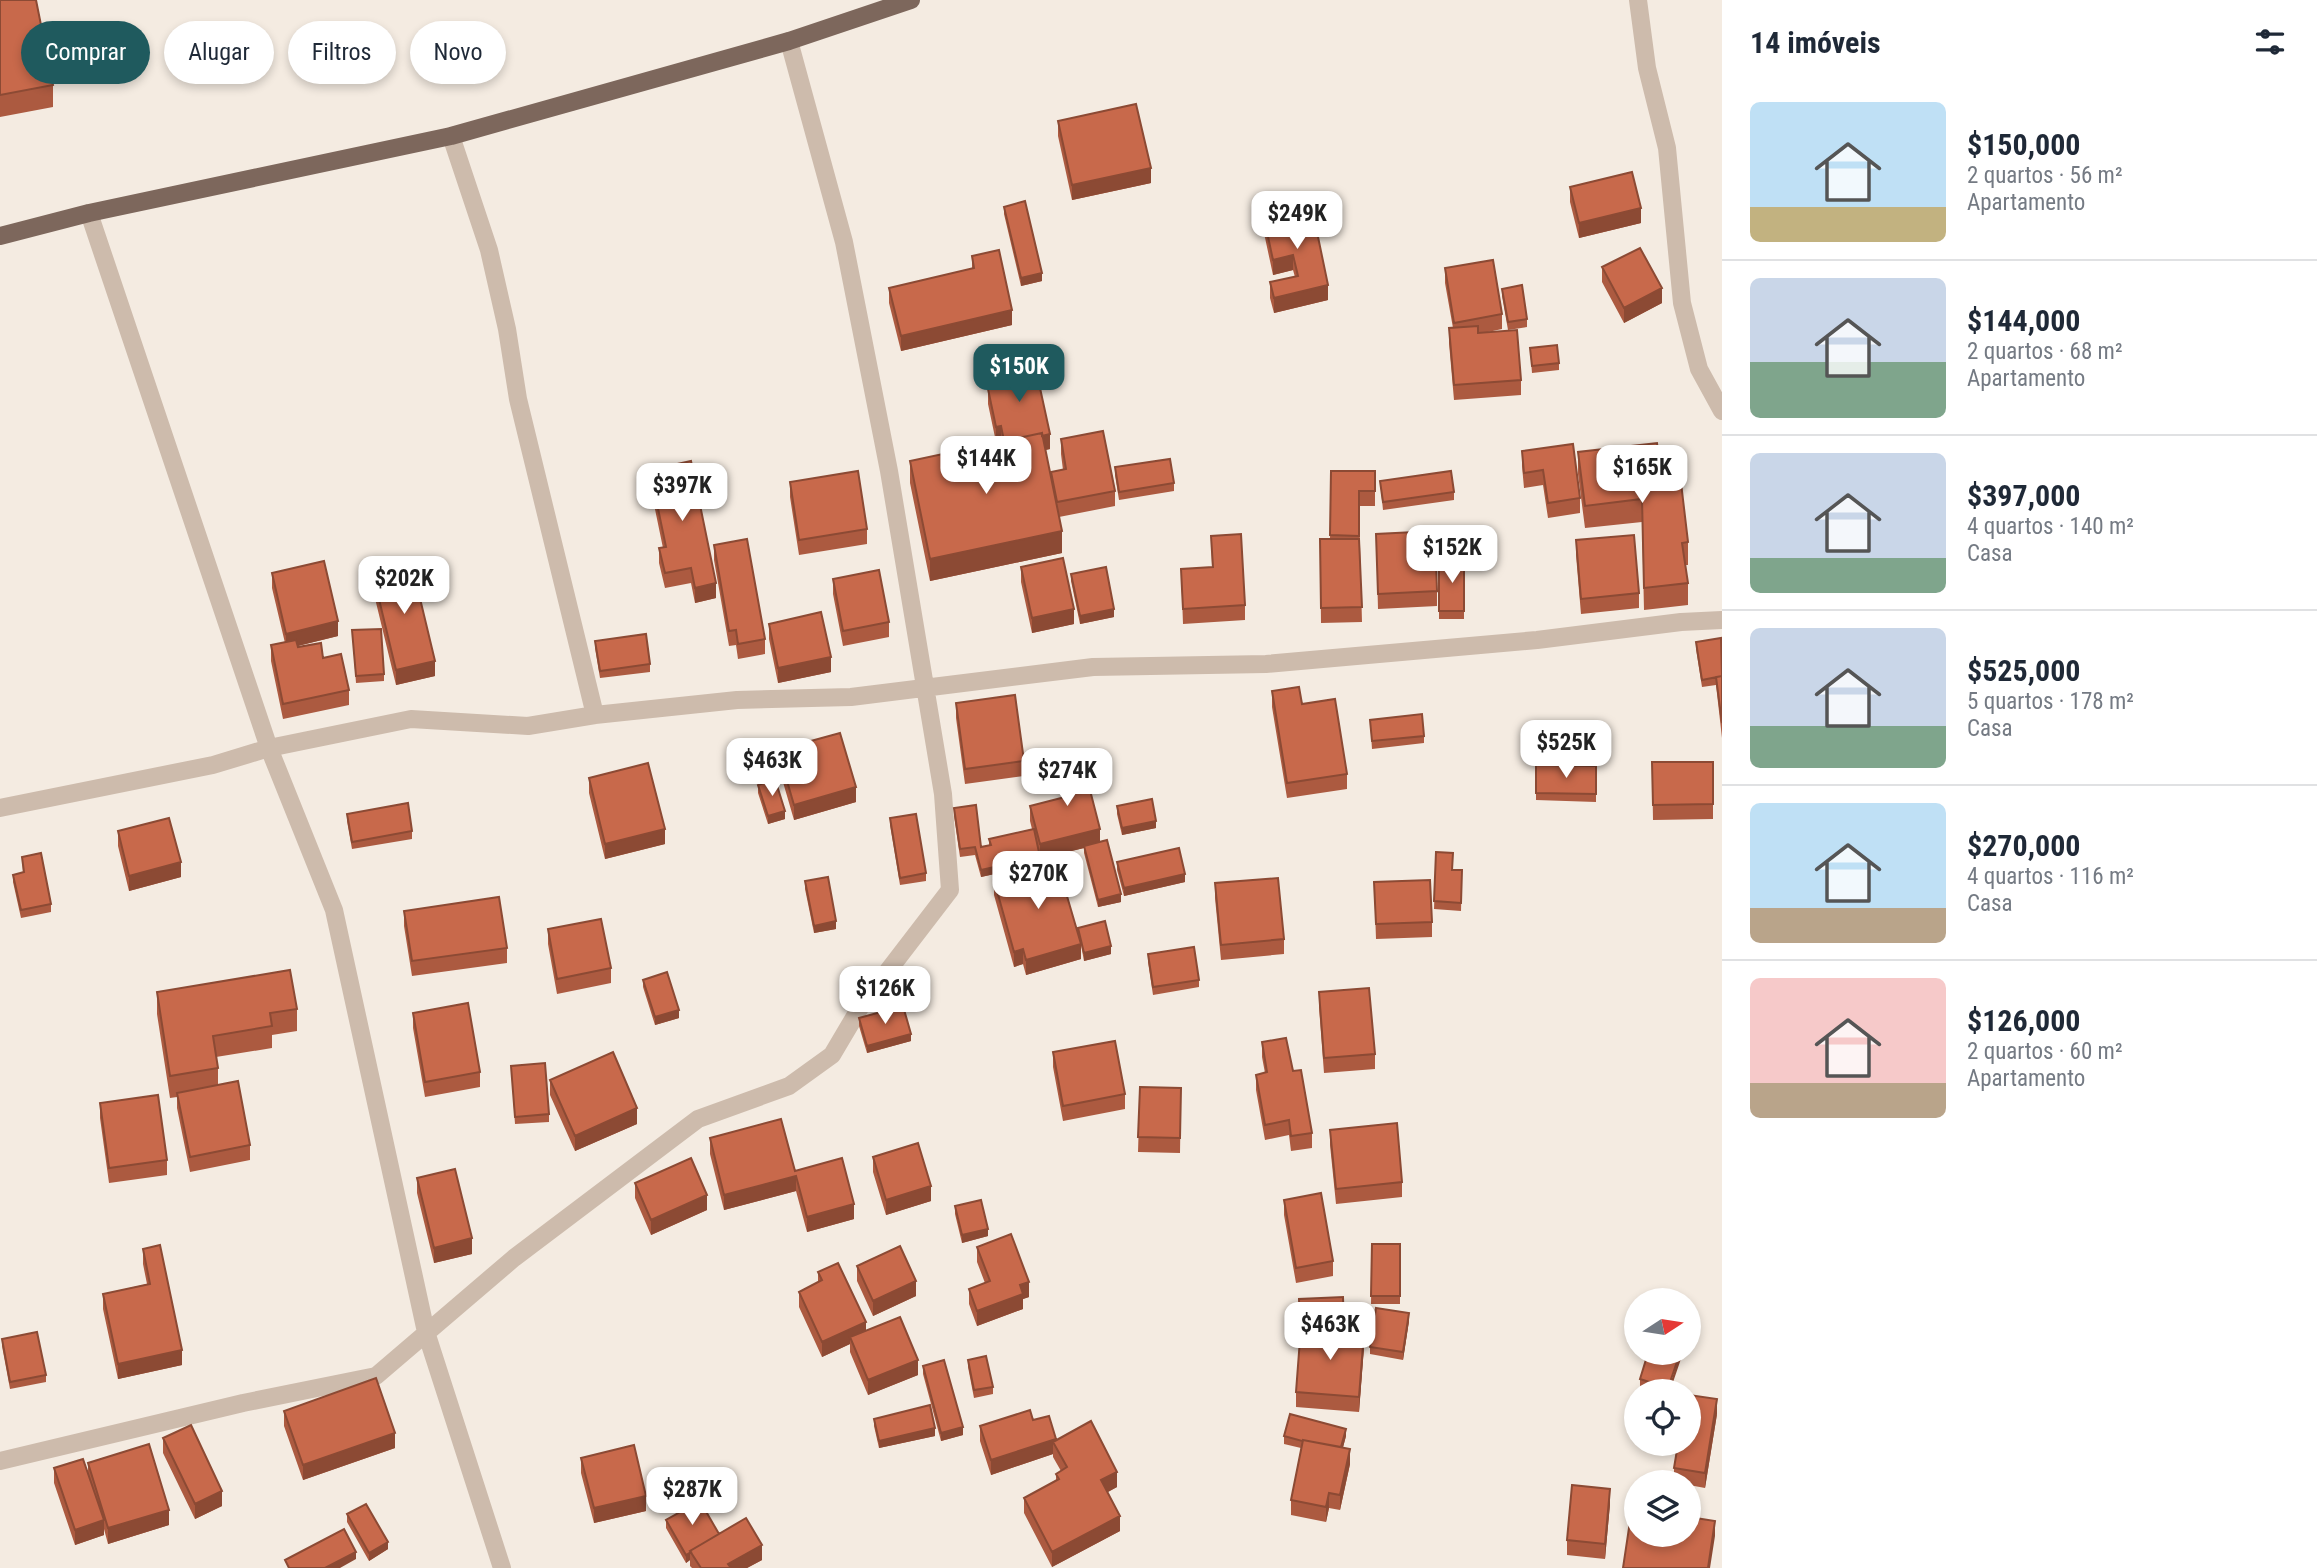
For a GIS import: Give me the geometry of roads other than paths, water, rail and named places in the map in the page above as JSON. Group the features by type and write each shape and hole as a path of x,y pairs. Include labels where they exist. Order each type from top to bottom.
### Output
{"main road":[{"path":"0,236 89,213 451,136 789,41 911,0"}],"street":[{"path":"1639,0 1647,68 1667,148 1682,303 1699,369 1722,411"},
{"path":"0,1461 243,1402 376,1376 514,1258 698,1119 789,1086 832,1055 861,1006 950,890 943,794 890,471 844,242 789,41"},
{"path":"451,136 489,250 507,329 518,399 596,715"},
{"path":"89,213 269,748 334,910 426,1332 502,1568"},
{"path":"0,808 213,765 269,748 411,719 528,726 596,715 737,700 851,697 1093,667 1266,664 1537,640 1681,622 1722,620"}]}
